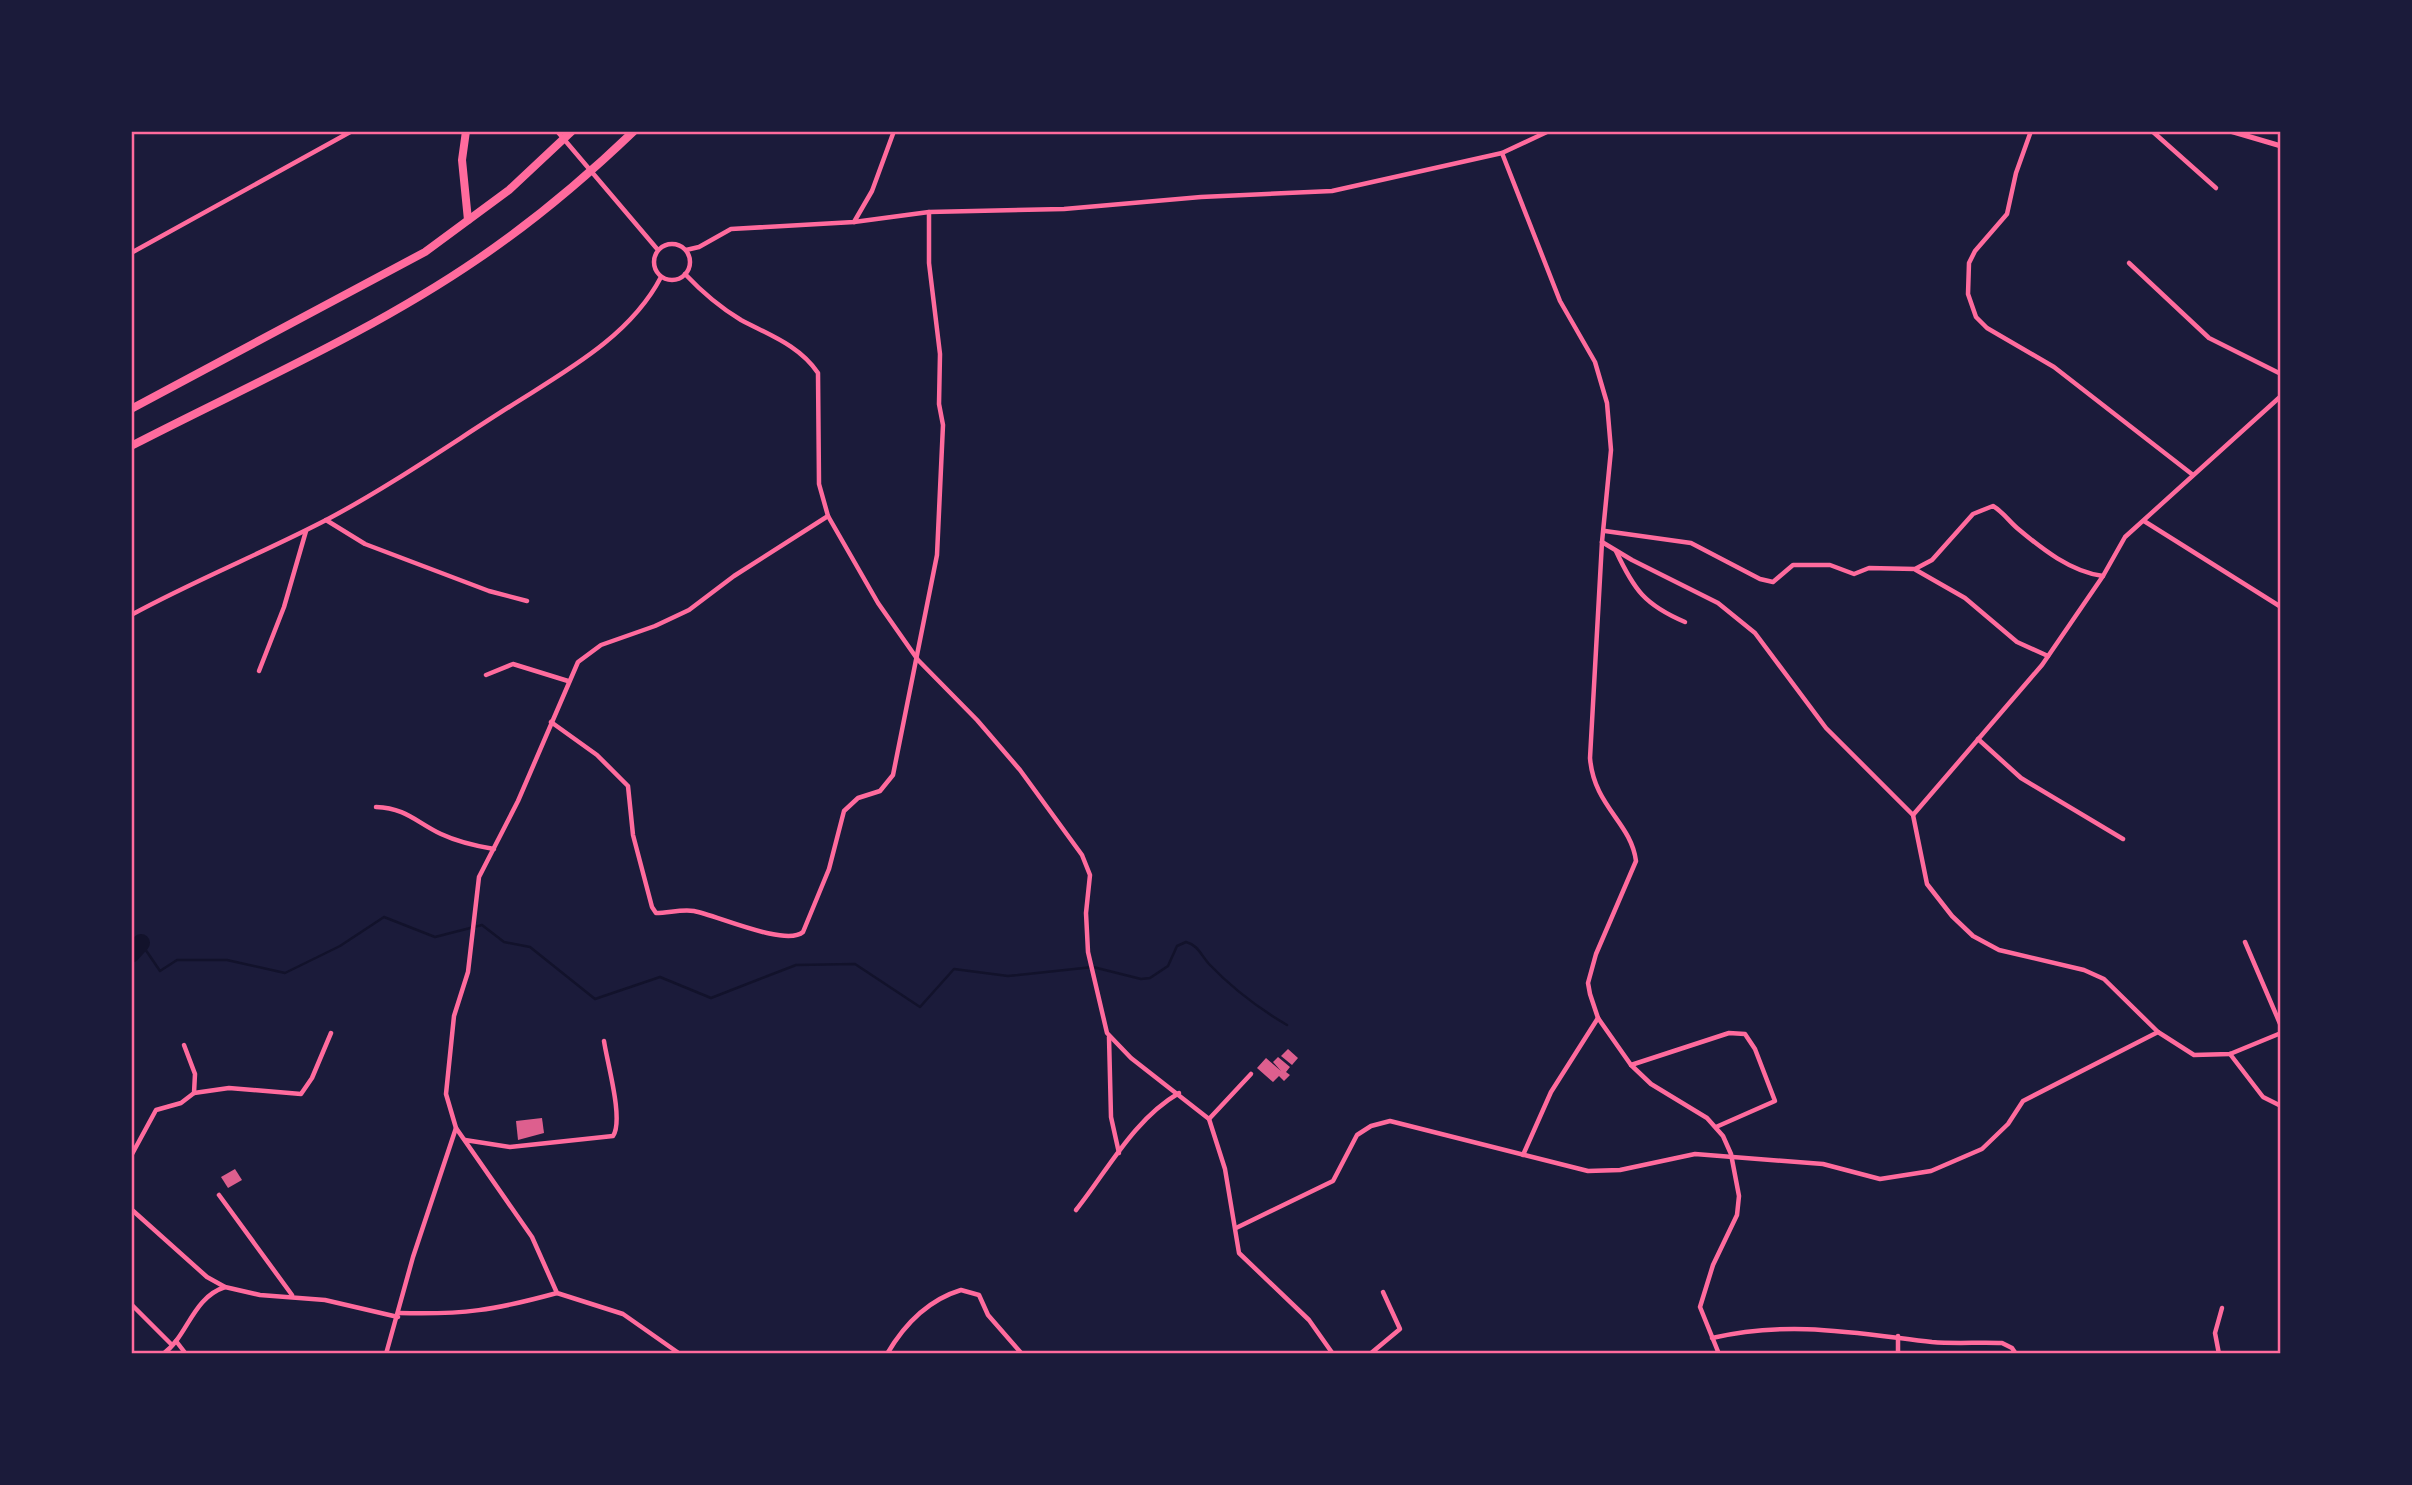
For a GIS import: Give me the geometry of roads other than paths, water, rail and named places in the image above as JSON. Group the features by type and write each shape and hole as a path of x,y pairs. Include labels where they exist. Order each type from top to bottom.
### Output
{"highway":[{"path":"466,131 462,160 468,220"},
{"path":"131,409 425,252 509,190 572,131"},
{"path":"131,446 387,314 478,260 590,173 634,131"}],"street":[{"path":"340,131 349,133"},
{"path":"557,131 658,250"},
{"path":"855,222 872,191 894,131"},
{"path":"686,250 699,247 731,229 855,222 929,212 1064,209 1201,197 1332,191 1502,153 1549,131"},
{"path":"2031,131 2016,173 2007,214 1975,251 1969,263 1968,294 1976,317 2054,367 2193,475"},
{"path":"2152,131 2216,188"},
{"path":"2230,131 2281,146"},
{"path":"131,254 349,133"},
{"path":"1502,153 1560,301 1595,362 1603,382 1611,450 1602,542 1591,768 1594,786 1629,839 1636,861 1590,972 1590,994 1598,1018 1631,1065 1651,1084 1688,1104 1716,1127 1731,1154 1739,1196 1737,1215 1713,1265 1700,1307 1719,1354"},
{"path":"551,722 597,755 628,786 633,835 652,907 656,913 692,911 736,925 797,936 807,925 829,869 844,811 858,798 880,791 893,775 937,555 943,462 940,354 929,263 929,212"},
{"path":"672,243 686,250 690,259 685,274 676,280 661,277 653,264 658,250 672,243"},
{"path":"2129,263 2208,338 2281,374"},
{"path":"685,274 729,312 787,343 811,363 818,373 819,484 828,516 878,603 918,660 977,720 1020,770 1082,855 1090,875 1086,913 1088,952 1109,1036 1111,1117 1119,1154"},
{"path":"131,615 206,575 326,520 571,368 613,335 650,299 661,277"},
{"path":"1913,815 2048,656 2103,576 2125,537 2281,396"},
{"path":"1605,531 1691,543 1770,582 1777,580 1793,565 1830,565 1854,574 1869,568 1915,569 1933,560 1973,514 1993,506 2016,528 2069,565 2083,572 2103,576"},
{"path":"557,1293 532,1237 456,1128 446,1094 448,1052 454,1016 468,972 479,877 494,849 573,669 587,653 689,610 734,576 828,516"},
{"path":"326,520 365,544 489,592 527,601"},
{"path":"2144,521 2281,607"},
{"path":"259,671 284,607 307,530"},
{"path":"1602,542 1718,603 1765,643 1826,728 1913,815 1927,884 1962,926 1991,948 2084,970 2104,979 2158,1032 2194,1055 2230,1054 2281,1033"},
{"path":"1616,551 1643,598 1654,608 1685,622"},
{"path":"1915,569 1965,598 2017,642 2048,656"},
{"path":"486,675 513,664 568,681"},
{"path":"1978,739 2021,778 2123,839"},
{"path":"376,807 396,808 440,834 472,846 494,849"},
{"path":"2245,942 2281,1026"},
{"path":"1523,1155 1551,1092 1598,1018"},
{"path":"1235,1228 1333,1181 1357,1135 1390,1121 1558,1166 1602,1172 1675,1157 1731,1154 1823,1164 1880,1180 1931,1171 1982,1150 2008,1124 2023,1101 2158,1032"},
{"path":"131,1156 156,1110 181,1103 194,1093 229,1088 301,1094 312,1078 331,1033"},
{"path":"1631,1065 1728,1033 1745,1034 1755,1049 1775,1101 1716,1127"},
{"path":"1109,1036 1131,1058 1209,1119 1225,1169 1237,1249 1244,1260 1309,1320 1333,1354"},
{"path":"464,1140 510,1147 613,1136 617,1129 616,1110 604,1041"},
{"path":"184,1045 195,1074 194,1093"},
{"path":"2230,1054 2263,1097 2281,1106"},
{"path":"1209,1119 1251,1074"},
{"path":"1076,1210 1136,1128 1150,1113 1179,1093"},
{"path":"386,1354 413,1257 456,1128"},
{"path":"219,1195 292,1296"},
{"path":"131,1209 207,1277 225,1287 260,1295 292,1296 398,1315 467,1314 497,1310 557,1293 623,1314 680,1354"},
{"path":"163,1354 174,1343 195,1310 208,1297 225,1287"},
{"path":"887,1354 901,1332 930,1304 961,1290 979,1295 988,1315 1022,1354"},
{"path":"1370,1354 1400,1329 1383,1292"},
{"path":"131,1304 186,1354"},
{"path":"2219,1354 2215,1338 2222,1308"},
{"path":"1712,1338 1754,1331 1812,1329 1898,1336 1932,1342 2002,1343 2016,1354"},
{"path":"1898,1336 1898,1354"}],"waterway":[{"path":"141,943 160,971 177,960 227,960 285,973 340,946 384,917 435,937 482,925 504,942 530,947 595,999 660,977 711,998 796,965 855,964 920,1007 954,969 1008,976 1093,967 1141,979 1150,978 1168,966 1177,946 1186,942 1196,948 1236,989 1287,1025"},
{"path":"131,954 141,943"}]}
